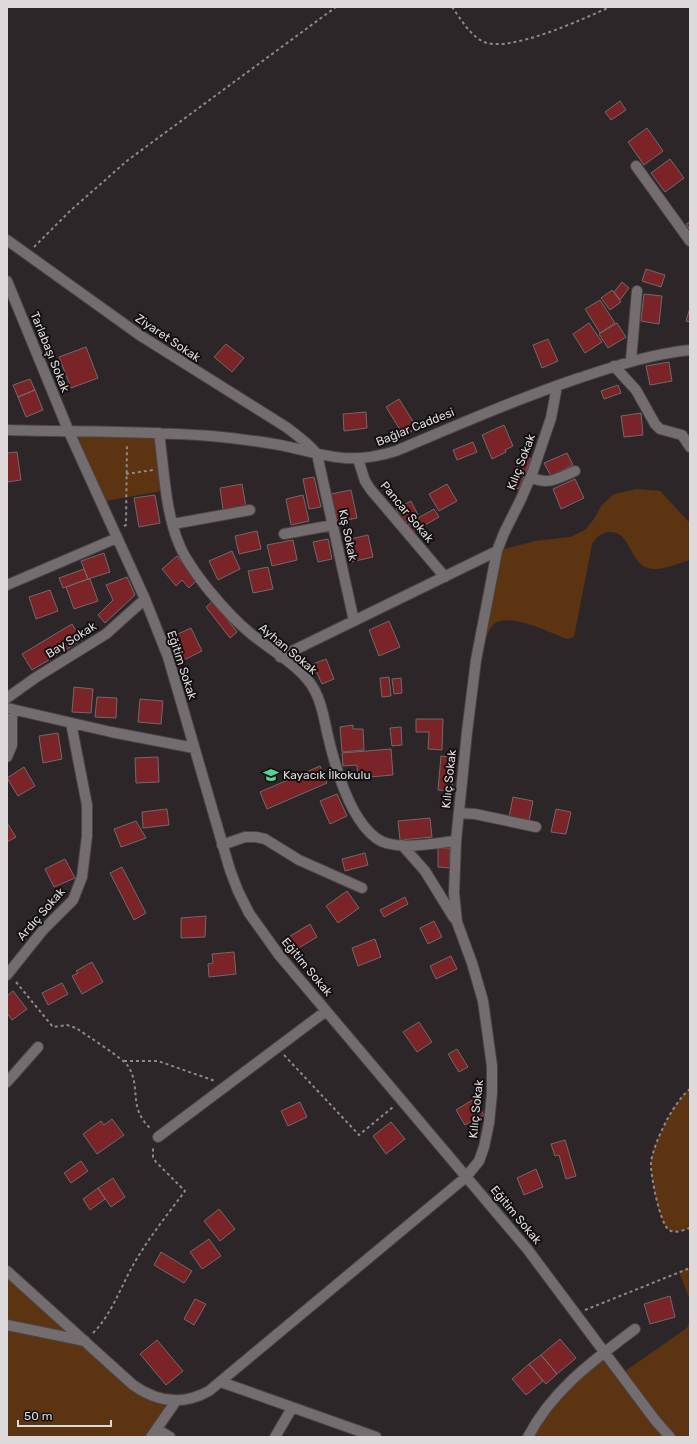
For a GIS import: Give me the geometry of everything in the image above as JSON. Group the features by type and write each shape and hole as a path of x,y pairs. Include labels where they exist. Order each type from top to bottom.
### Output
{"street":[{"path":"636,166 690,241"},
{"name":"Ziyaret Sokak","path":"7,240 141,336 286,427 304,440 317,454"},
{"name":"Tarlabaşı Sokak","path":"7,281 69,432"},
{"path":"631,360 637,291"},
{"name":"Bağlar Caddesi","path":"7,430 159,433 238,439 271,443 341,459 358,460 378,457 396,451 483,414 631,360 658,354 690,350"},
{"path":"614,366 641,396 646,411 655,424 660,428 667,430 686,432 690,447"},
{"name":"Kılıç Sokak","path":"176,1401 200,1396 221,1382 466,1177 479,1161 484,1147 489,1123 492,1093 492,1066 483,1001 470,957 457,922 454,893 456,841 476,660 497,551 531,477 551,418 557,386"},
{"name":"Eğitim Sokak","path":"69,432 145,599 168,657 222,845 235,884 249,913 279,955 528,1250 655,1420 670,1437"},
{"name":"Ayhan Sokak","path":"159,433 173,524 183,553 201,579 236,621 299,671 314,690 320,701 334,761 360,818 376,838 392,845 456,841"},
{"name":"Kış Sokak","path":"317,454 354,621"},
{"name":"Pancar Sokak","path":"358,460 365,481 374,494 445,577"},
{"path":"531,477 538,481 549,482 575,472"},
{"path":"173,524 250,510"},
{"path":"284,534 333,525"},
{"path":"7,584 115,534"},
{"path":"280,657 497,551"},
{"name":"Bay Sokak","path":"7,698 35,678 101,638 145,599"},
{"path":"7,758 12,745 9,709 194,748"},
{"name":"Ardıç Sokak","path":"8,974 42,930 73,900 82,877 87,836 87,805 71,723"},
{"path":"459,813 475,814 536,827"},
{"path":"222,845 245,837 265,839 299,860 362,888"},
{"path":"402,845 425,870 457,922"},
{"path":"158,1137 326,1011"},
{"path":"7,1082 38,1047"},
{"path":"7,1271 145,1393 156,1398 176,1401 154,1433 170,1437"},
{"path":"7,1325 85,1341"},
{"path":"528,1437 535,1424 552,1401 570,1381 604,1352 635,1329"},
{"path":"221,1382 376,1437"},
{"path":"275,1437 292,1408"}],"path":[{"path":"27,254 71,210 128,160 336,7"},
{"path":"452,7 482,42 499,44 516,42 557,30 608,7"},
{"path":"115,534 126,525 127,433"},
{"path":"126,474 164,469"},
{"path":"8,974 53,1027 67,1025 76,1028 124,1061 131,1072 139,1116 158,1137 154,1144 153,1157 185,1190 140,1254 108,1314 98,1328 85,1341"},
{"path":"277,1048 359,1135 401,1099"},
{"path":"124,1061 146,1059 158,1061 209,1080 230,1083"},
{"path":"690,1089 676,1104 669,1116 651,1162 653,1186 665,1224 669,1230 675,1232 690,1228"},
{"path":"576,1314 690,1268"}],"shaded area":[{"path":"69,432 159,433 167,490 100,502"},
{"path":"637,489 660,491 690,523 690,560 658,569 648,568 637,560 622,536 616,533 603,533 592,544 574,637 567,639 531,625 511,620 495,623 490,629 484,642 497,551 535,541 570,537 585,530 594,519 601,506 614,494"},
{"path":"690,1089 690,1228 674,1232 669,1230 662,1219 654,1187 651,1162 660,1133 671,1112"},
{"path":"690,1268 690,1300 679,1272"},
{"path":"7,1271 133,1385 176,1401 151,1437 7,1437"},
{"path":"690,1321 690,1437 528,1437 535,1424 604,1352 621,1374 687,1328"}],"building":[{"path":"620,101 626,110 611,120 605,112"},
{"path":"647,128 663,151 644,165 628,142"},
{"path":"670,159 684,178 665,192 651,173"},
{"path":"690,222 690,230 686,224"},
{"path":"646,269 665,275 661,287 642,281"},
{"path":"622,282 629,288 620,300 614,292"},
{"path":"612,290 621,302 610,310 601,298"},
{"path":"644,294 662,296 659,324 641,321"},
{"path":"600,300 615,323 600,333 585,309"},
{"path":"690,308 690,322 686,321"},
{"path":"589,323 602,342 585,353 573,334"},
{"path":"617,323 626,337 608,348 599,334"},
{"path":"548,339 558,361 542,368 533,345"},
{"path":"226,344 244,358 232,372 214,357"},
{"path":"86,347 98,378 71,388 59,357"},
{"path":"669,362 672,381 650,385 646,366"},
{"path":"30,379 35,390 18,397 13,385"},
{"path":"618,385 621,393 604,399 601,391"},
{"path":"35,390 43,410 26,417 18,397"},
{"path":"399,399 417,428 404,436 386,407"},
{"path":"366,412 367,428 344,431 343,414"},
{"path":"641,413 643,435 624,437 621,416"},
{"path":"504,425 513,446 505,450 506,452 492,459 482,435"},
{"path":"473,442 477,452 457,460 453,450"},
{"path":"17,452 21,480 7,482 7,453"},
{"path":"567,453 573,465 551,476 544,463"},
{"path":"522,455 531,459 519,489 510,486"},
{"path":"314,477 321,507 309,509 303,479"},
{"path":"575,479 584,498 561,509 553,489"},
{"path":"242,484 246,507 223,510 220,488"},
{"path":"447,484 457,501 439,511 429,494"},
{"path":"351,490 357,518 337,522 331,494"},
{"path":"155,495 160,523 139,527 134,498"},
{"path":"303,495 309,521 291,525 286,499"},
{"path":"411,501 418,515 404,523 396,509"},
{"path":"434,509 439,517 413,532 408,524"},
{"path":"257,531 261,549 239,554 235,536"},
{"path":"368,535 373,557 351,562 346,540"},
{"path":"328,539 332,559 318,562 313,542"},
{"path":"293,540 297,560 272,566 267,545"},
{"path":"232,551 240,569 218,580 209,561"},
{"path":"104,553 110,572 88,579 81,561"},
{"path":"177,556 197,580 189,588 182,580 176,586 162,569"},
{"path":"268,567 273,589 253,593 248,571"},
{"path":"84,569 88,579 63,588 59,578"},
{"path":"127,577 135,595 105,623 98,615 113,600 106,585"},
{"path":"90,579 98,601 74,609 66,587"},
{"path":"50,590 58,611 36,619 29,597"},
{"path":"213,601 237,632 230,638 206,607"},
{"path":"389,621 400,647 379,656 369,630"},
{"path":"72,624 82,640 32,670 22,654"},
{"path":"191,628 202,651 182,661 171,637"},
{"path":"326,659 334,679 322,684 313,664"},
{"path":"389,677 391,696 382,697 380,678"},
{"path":"401,678 402,693 394,694 392,679"},
{"path":"74,687 93,689 91,713 72,712"},
{"path":"97,697 117,698 116,718 95,717"},
{"path":"140,699 163,701 161,724 138,722"},
{"path":"416,719 443,719 442,750 428,749 429,732 416,732"},
{"path":"353,725 353,729 363,729 364,750 342,752 340,727"},
{"path":"401,727 402,745 392,746 390,728"},
{"path":"58,733 62,759 43,763 39,736"},
{"path":"391,749 393,775 358,778 357,765 343,766 342,753"},
{"path":"441,756 455,758 452,791 438,790"},
{"path":"158,757 159,782 136,783 135,758"},
{"path":"320,766 327,783 267,809 260,792"},
{"path":"24,767 35,786 18,796 7,778"},
{"path":"337,794 347,816 330,824 320,801"},
{"path":"513,797 533,801 529,821 509,817"},
{"path":"167,809 169,825 143,828 142,812"},
{"path":"556,809 571,812 566,834 551,832"},
{"path":"430,818 432,837 400,840 398,821"},
{"path":"136,821 146,838 121,847 114,829"},
{"path":"7,823 16,837 7,842"},
{"path":"438,848 450,848 450,868 438,867"},
{"path":"365,853 368,865 345,871 342,859"},
{"path":"65,859 75,878 54,887 45,869"},
{"path":"122,867 146,913 134,920 110,873"},
{"path":"347,891 359,908 338,923 326,906"},
{"path":"405,897 408,904 384,917 380,910"},
{"path":"206,916 205,937 181,938 181,918"},
{"path":"434,921 442,937 428,944 420,928"},
{"path":"310,924 317,937 290,953 282,941"},
{"path":"375,939 381,957 358,966 352,948"},
{"path":"234,952 236,974 209,977 208,964 213,963 212,954"},
{"path":"451,956 457,969 436,979 430,966"},
{"path":"92,962 103,982 82,994 72,976 78,973 76,971"},
{"path":"62,983 68,994 48,1005 42,993"},
{"path":"13,991 27,1009 12,1020 7,1013 7,996"},
{"path":"419,1022 432,1042 417,1052 403,1032"},
{"path":"457,1049 468,1067 459,1072 448,1054"},
{"path":"474,1099 484,1115 465,1125 456,1110"},
{"path":"300,1102 307,1117 288,1126 281,1111"},
{"path":"112,1119 124,1135 97,1154 83,1134 101,1121 104,1125"},
{"path":"391,1122 405,1139 386,1154 373,1136"},
{"path":"565,1140 576,1176 566,1179 559,1155 555,1156 551,1144"},
{"path":"81,1161 88,1171 71,1183 64,1173"},
{"path":"536,1169 543,1187 524,1195 517,1178"},
{"path":"113,1178 125,1197 111,1207 98,1188"},
{"path":"98,1188 105,1199 90,1210 83,1199"},
{"path":"219,1209 235,1229 220,1241 204,1221"},
{"path":"209,1239 221,1256 202,1269 190,1252"},
{"path":"161,1252 192,1271 184,1283 154,1265"},
{"path":"670,1296 675,1317 650,1324 644,1304"},
{"path":"195,1299 206,1304 194,1325 184,1319"},
{"path":"560,1339 576,1358 557,1374 541,1355"},
{"path":"157,1340 183,1371 166,1385 140,1354"},
{"path":"541,1355 557,1374 546,1384 529,1364"},
{"path":"529,1364 543,1381 526,1395 512,1379"}],"place":[{"name":"Kayacık İlkokulu","path":"271,775"}]}
